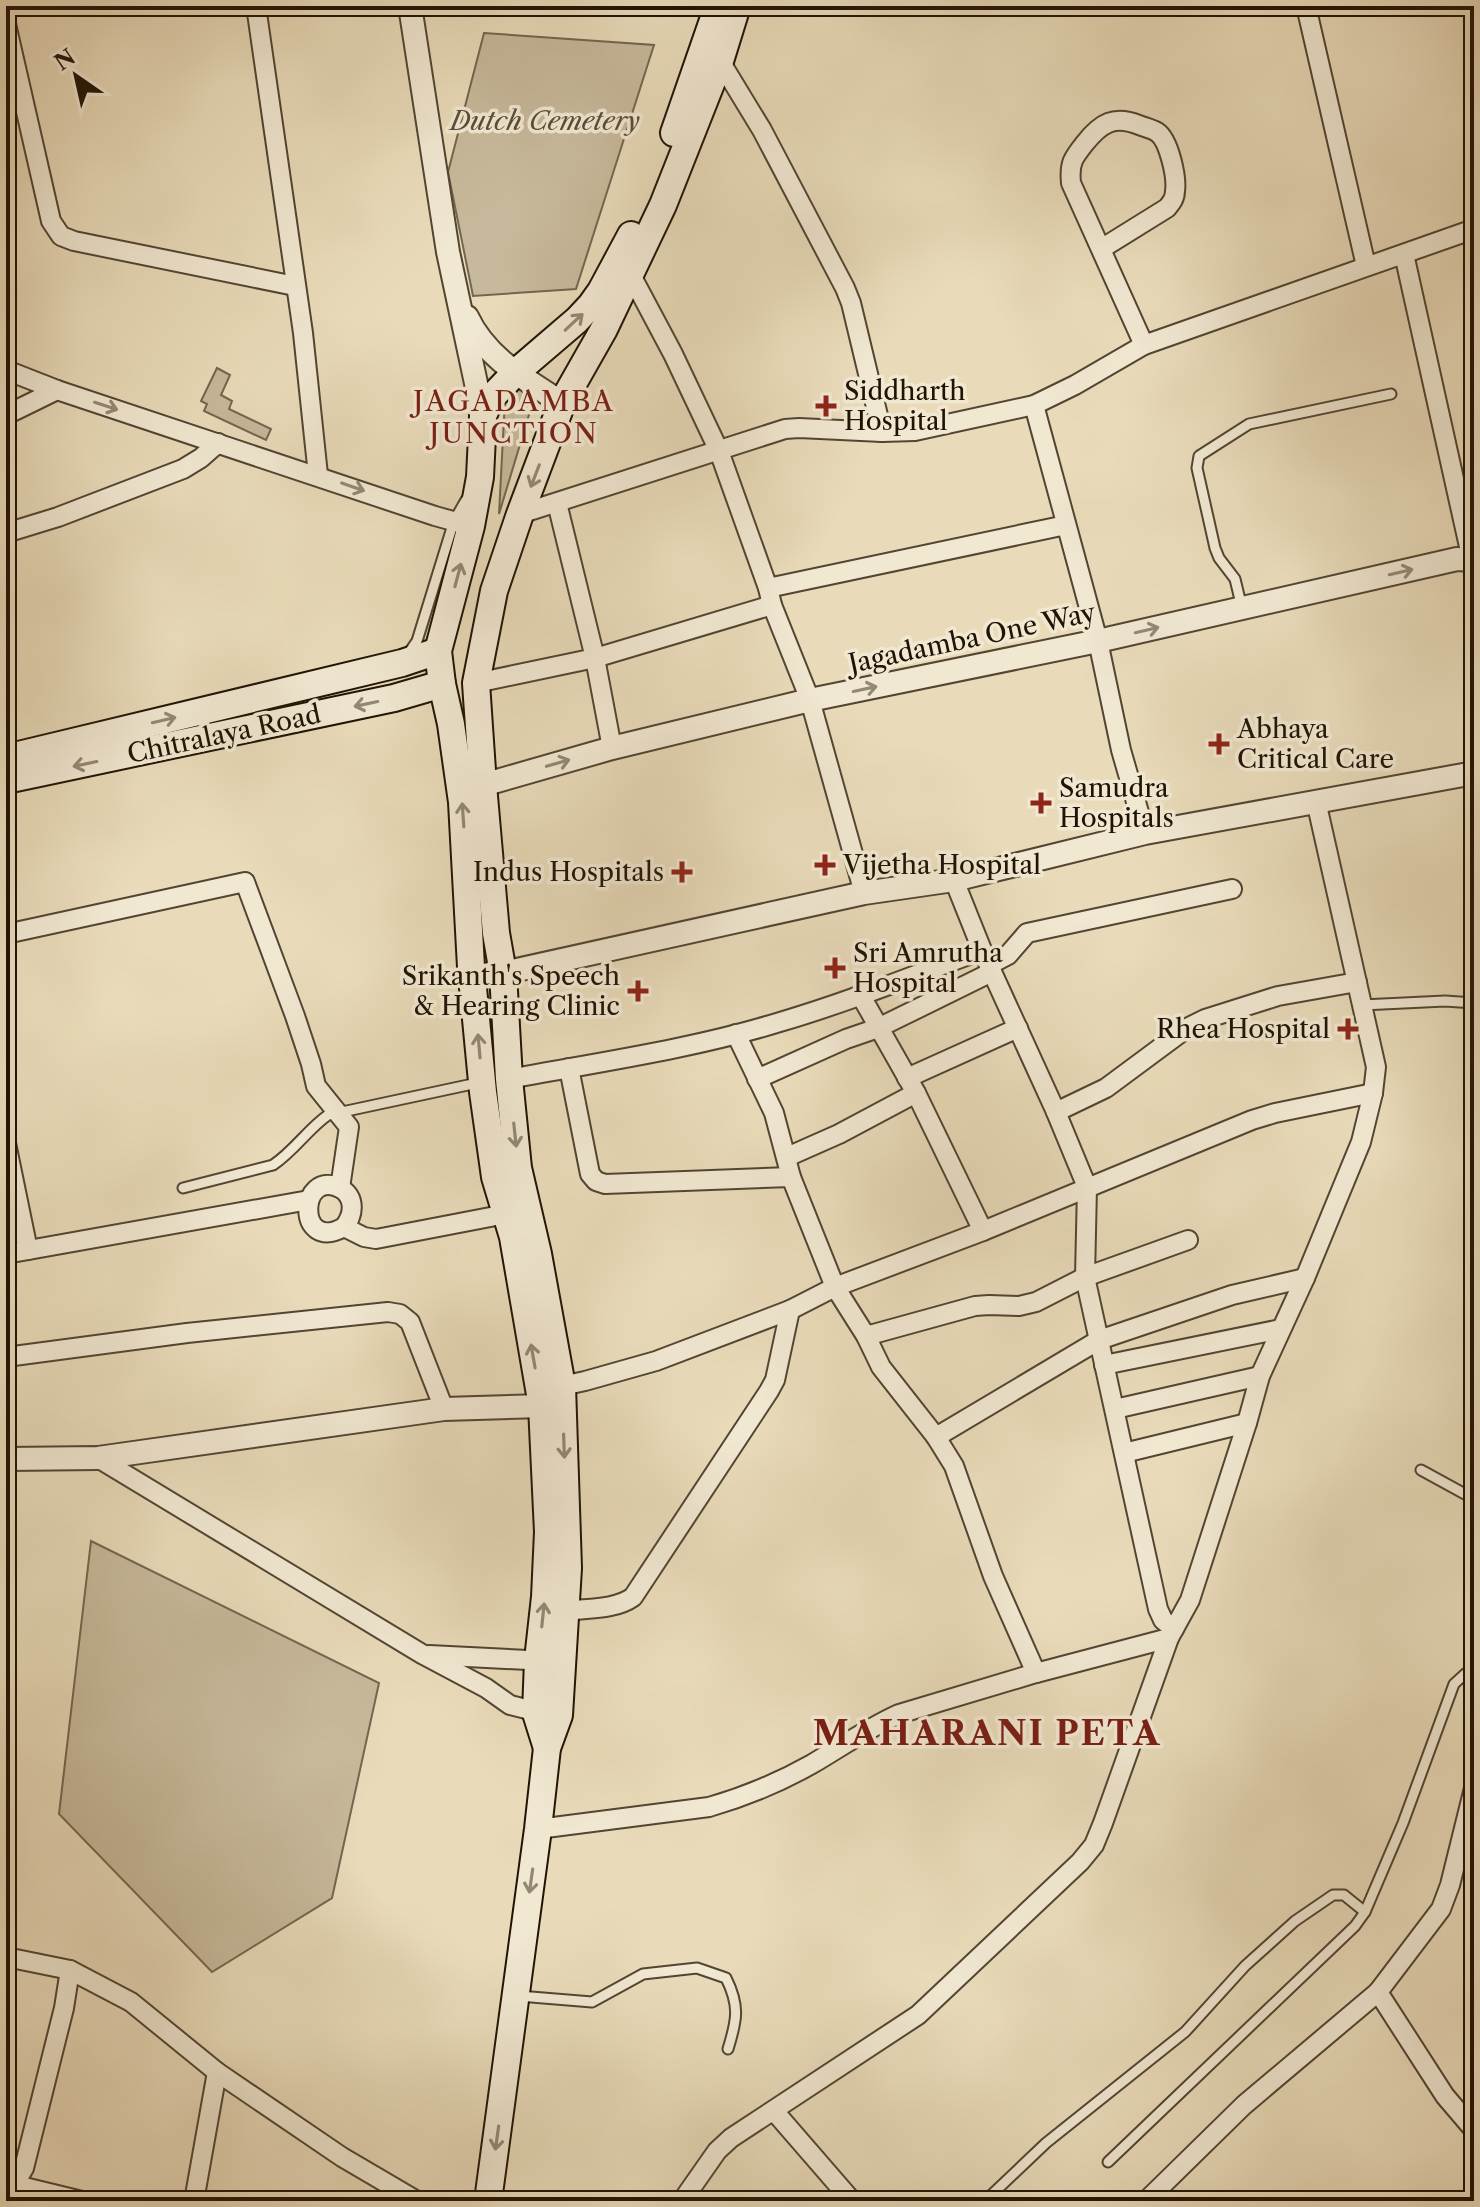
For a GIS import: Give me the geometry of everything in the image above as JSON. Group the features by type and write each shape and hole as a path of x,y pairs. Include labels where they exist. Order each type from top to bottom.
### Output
{"main road":[{"path":"488,2201 547,1748 550,1661 545,1597 548,1532 542,1406 513,1237 495,1177 482,1082 462,802 451,724 433,640 462,524 480,477 483,416 490,399 584,312 601,291 641,215 718,6"},
{"path":"550,1661 566,1611 568,1568 562,1386 538,1254 518,1168 476,683 494,591 562,403 604,329 674,180 720,61 737,6"},
{"name":"Chitralaya Road","path":"6,758 402,663 433,640"},
{"name":"Chitralaya Road","path":"6,780 394,698 442,684"},
{"path":"472,965 501,962"}],"street":[{"path":"256,6 303,333 318,475"},
{"path":"410,6 448,252 483,416"},
{"path":"1308,7 1366,266"},
{"path":"6,24 51,221 61,236 295,286"},
{"path":"720,61 762,130 845,288 882,432"},
{"path":"1101,249 1167,208 1176,187 1164,141 1157,132 1127,120 1117,119 1094,131 1073,158 1069,169 1071,183 1144,345"},
{"path":"520,514 785,429 915,431 1034,405 1144,345 1474,229"},
{"path":"1404,254 1473,562"},
{"path":"631,275 719,451 810,700 864,893"},
{"path":"455,286 469,321 496,358 562,403"},
{"path":"6,370 57,390 462,524"},
{"path":"6,415 57,390"},
{"path":"1034,405 1098,641 1121,750 1145,833"},
{"path":"6,533 58,517 171,474 201,458 218,443"},
{"path":"557,503 595,658 612,748"},
{"path":"476,683 595,658 770,597 1066,525"},
{"name":"Jagadamba One Way","path":"483,785 612,748 810,700 1098,641 1457,559 1473,562"},
{"path":"501,962 864,893 954,880 1145,833 1474,773"},
{"path":"682,2201 717,2151 731,2138 918,2015 1080,1862 1094,1845 1171,1633 1190,1600 1260,1376 1305,1278 1361,1142 1373,1093 1376,1067 1316,801"},
{"path":"954,880 1087,1187 1085,1277 1158,1609 1171,1633"},
{"path":"6,934 245,882 295,1016 316,1086 349,1127 340,1188"},
{"path":"509,1079 691,1045 778,1023 861,996 988,963 1008,955 1027,933 1232,889"},
{"path":"757,1079 878,1028 988,963"},
{"path":"1056,1112 1106,1088 1187,1028 1205,1019 1278,996 1357,982"},
{"path":"861,996 911,1086 983,1231"},
{"path":"787,1157 839,1134 911,1086 1018,1028"},
{"path":"736,1034 774,1113 791,1177 835,1287 866,1336 881,1367 936,1437 954,1466 993,1576 1036,1673"},
{"path":"569,1068 590,1174 596,1181 605,1184 791,1177"},
{"path":"562,1386 656,1361 790,1310 835,1287 983,1231 1252,1120 1373,1093"},
{"path":"6,1143 28,1250"},
{"path":"340,1188 350,1199 352,1214 344,1227 329,1232 315,1227 307,1214 309,1200 318,1189 340,1188"},
{"path":"6,1254 309,1200"},
{"path":"344,1227 376,1239 506,1214"},
{"path":"866,1336 975,1306 1019,1306 1036,1302 1085,1277 1188,1240"},
{"path":"936,1437 1099,1340 1232,1295 1305,1278"},
{"path":"566,1611 615,1605 633,1597 769,1391 775,1380 790,1310"},
{"path":"6,1357 187,1333 388,1312 400,1314 410,1322 444,1409"},
{"path":"1104,1365 1281,1329"},
{"path":"1115,1409 1260,1376"},
{"path":"6,1459 98,1458 444,1409 542,1406"},
{"path":"1124,1453 1247,1423"},
{"path":"98,1458 510,1705 548,1714"},
{"path":"538,1829 709,1807 730,1801 798,1772 899,1714 1171,1633"},
{"path":"422,1654 550,1661"},
{"path":"1146,2201 1244,2105 1378,1992 1441,1909 1474,1788"},
{"path":"6,1957 70,1970 131,2002 217,2072 342,2157 417,2201"},
{"path":"70,1970 64,2008 24,2168 11,2192 82,2201"},
{"path":"1378,1992 1445,2096 1474,2130"},
{"path":"194,2201 217,2072"},
{"path":"774,2111 852,2201"}],"lane":[{"path":"1242,608 1235,579 1215,548 1197,468 1199,456 1249,424 1391,394"},
{"path":"402,663 417,641 422,620 462,524"},
{"path":"422,620 433,640"},
{"path":"1362,1005 1445,1001 1474,1003"},
{"path":"183,1188 273,1165 328,1115 482,1082"},
{"path":"1421,1470 1474,1499"},
{"path":"1108,2162 1355,1926 1365,1912 1403,1823 1454,1684 1474,1671"},
{"path":"985,2201 1046,2143 1185,2032 1245,1966 1295,1921 1333,1895 1344,1895 1365,1912"},
{"path":"516,1996 592,2002 643,1974 697,1968 726,1978 735,1996 736,2026 728,2049"}],"green space":[{"name":"Dutch Cemetery","path":"484,33 654,45 576,289 473,296 448,172"},
{"path":"217,368 230,375 221,395 232,401 229,409 271,429 266,440 204,411 207,404 201,401"},
{"path":"519,385 535,395 499,514 505,399"},
{"path":"91,1541 379,1683 332,1898 212,1972 59,1814"}],"place":[{"name":"Siddharth Hospital","path":"826,406"},
{"name":"Abhaya Critical Care","path":"1219,744"},
{"name":"Samudra Hospitals","path":"1041,803"},
{"name":"Vijetha Hospital","path":"825,865"},
{"name":"Indus Hospitals","path":"682,872"},
{"name":"Sri Amrutha Hospital","path":"835,968"},
{"name":"Srikanth's Speech & Hearing Clinic","path":"638,991"},
{"name":"Rhea Hospital","path":"1348,1029"}],"district":[{"name":"JAGADAMBA JUNCTION","path":"514,417"},
{"name":"MAHARANI PETA","path":"987,1733"}]}
